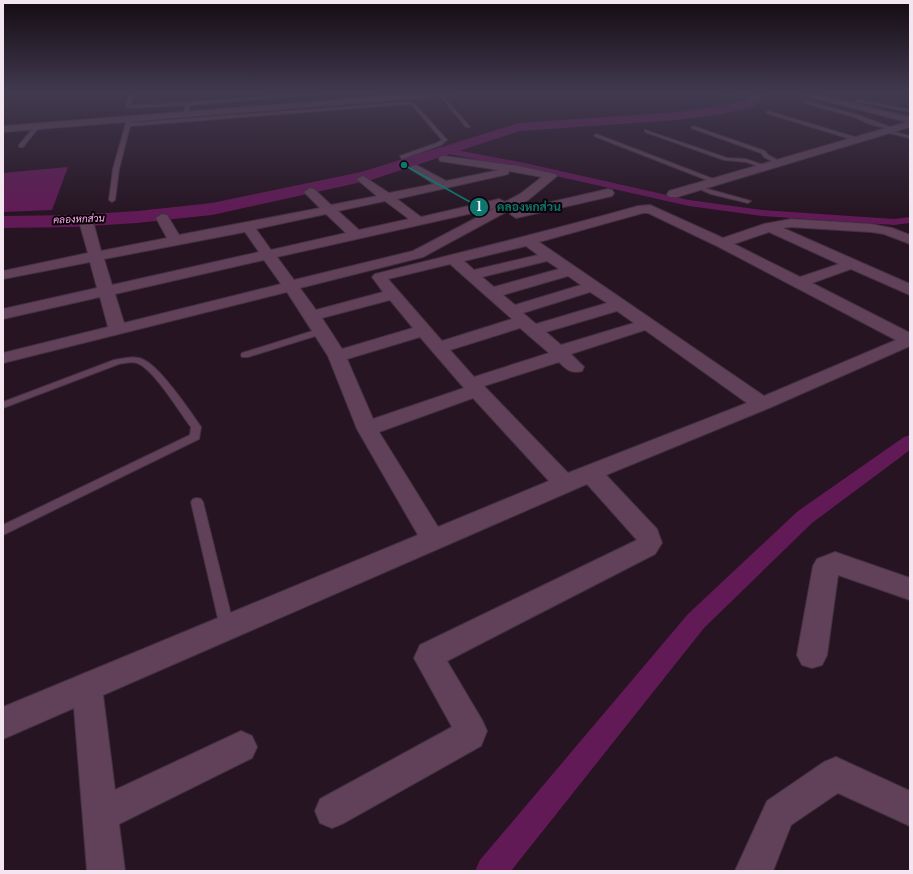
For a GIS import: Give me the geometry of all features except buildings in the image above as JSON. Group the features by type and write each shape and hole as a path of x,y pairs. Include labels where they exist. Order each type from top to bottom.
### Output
{"street":[{"path":"673,194 878,134"},
{"path":"3,358 418,254 524,197 551,176 518,169 444,159"},
{"path":"416,168 444,185"},
{"path":"3,275 329,210 518,169"},
{"path":"363,179 419,221"},
{"path":"310,192 356,235"},
{"path":"516,214 608,193"},
{"path":"3,314 524,197"},
{"path":"574,201 608,218"},
{"path":"565,484 422,331 394,294 380,280 380,277 452,258 528,241 608,218 650,208 722,243 910,340"},
{"path":"162,218 175,240"},
{"path":"722,243 769,227 792,224 871,228 888,231 910,240"},
{"path":"87,225 117,329"},
{"path":"248,226 317,324 337,356 366,429 434,540"},
{"path":"769,227 910,290"},
{"path":"528,241 762,404"},
{"path":"471,275 550,256"},
{"path":"452,258 565,358"},
{"path":"799,283 852,264"},
{"path":"492,293 570,270"},
{"path":"523,321 592,286"},
{"path":"317,324 394,294"},
{"path":"438,348 523,321 619,305"},
{"path":"366,429 474,387 565,358 648,324"},
{"path":"337,356 422,331"},
{"path":"3,723 590,473 762,404 910,340"},
{"path":"332,811 470,735 471,731 430,658 430,655 646,547 650,543 648,536 590,473"},
{"path":"812,655 826,566 835,563 910,589"},
{"path":"87,687 106,871"},
{"path":"100,815 241,747"},
{"path":"754,871 778,813 836,774 910,809"}],"lane":[{"path":"21,146 31,134"},
{"path":"112,200 116,169 125,134"},
{"path":"402,157 439,144 445,140 439,134"},
{"path":"655,134 726,159 746,161 766,167"},
{"path":"710,134 763,152 766,156 780,163"},
{"path":"839,134 859,140"},
{"path":"596,135 714,181"},
{"path":"699,187 713,193 748,201"},
{"path":"245,356 317,324"},
{"path":"3,405 116,362 134,360 142,362 155,374 196,428 195,437 181,445 3,530"},
{"path":"197,502 228,627"}],"shaded area":[{"path":"68,167 52,210 3,212 3,173"}],"waterway":[{"name":"คลองหกส่วน","path":"3,222 74,221 137,217 212,209 365,176 498,134"},
{"path":"446,151 525,166 689,203 762,213 894,222 910,220"},
{"path":"491,871 696,621 805,517 910,441"}],"place":[{"name":"คลองหกส่วน","path":"404,165"}]}
